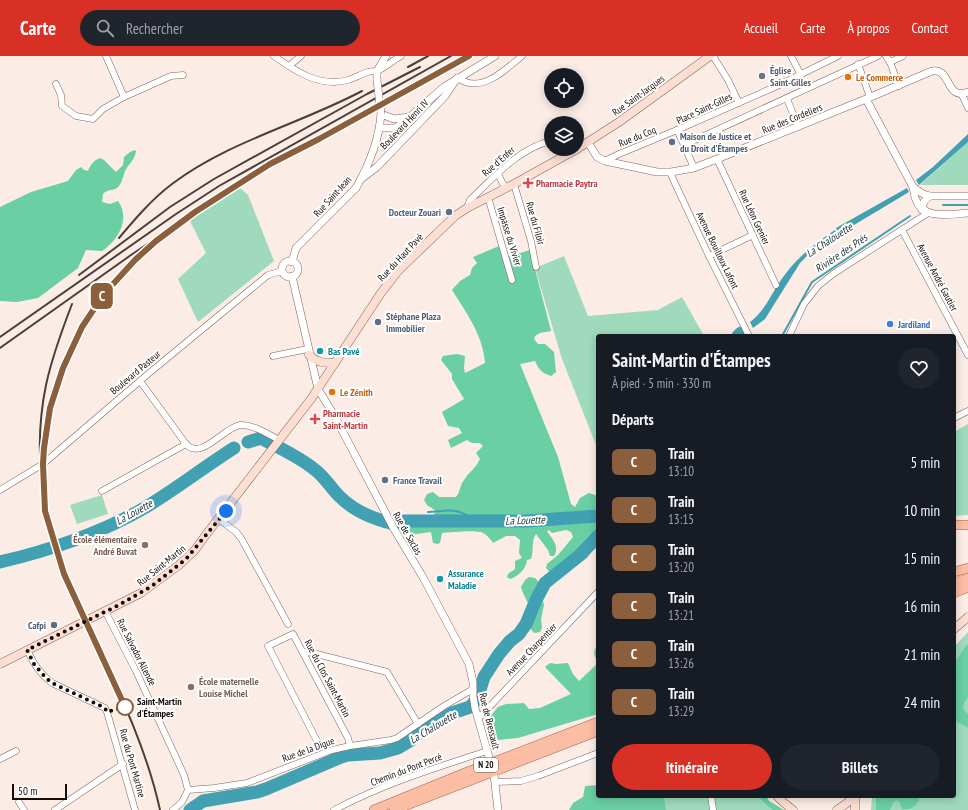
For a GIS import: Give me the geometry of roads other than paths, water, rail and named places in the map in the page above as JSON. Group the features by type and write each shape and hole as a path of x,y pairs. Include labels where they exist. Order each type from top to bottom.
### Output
{"main road":[{"name":"Rue Saint-Jacques","path":"584,144 710,56"},
{"name":"Rue Saint-Jacques","path":"510,186 564,156"},
{"name":"Rue du Haut Pavé","path":"318,389 381,293 398,271 444,225 467,208 510,186"},
{"path":"309,352 314,360 321,363 335,363"},
{"name":"Rue Saint-Martin","path":"0,664 141,593 171,572 195,550 318,389"},
{"path":"956,525 968,525"},
{"path":"956,571 968,568"},
{"path":"956,583 968,578"},
{"path":"956,591 968,587"},
{"path":"956,627 968,617"},
{"name":"N 20","path":"374,810 596,723"},
{"name":"N 20","path":"394,810 596,732"},
{"path":"779,798 793,810"},
{"path":"837,810 852,798"},
{"path":"854,798 855,810"}],"street":[{"path":"106,56 124,97"},
{"path":"274,56 297,72 326,81 348,80 377,70 401,56"},
{"path":"289,66 301,56"},
{"path":"377,70 386,56"},
{"name":"Boulevard Henri IV","path":"380,128 395,128 403,123 430,98 457,78 494,56"},
{"path":"457,78 469,83 489,80 522,56"},
{"path":"713,56 728,80 739,103"},
{"path":"791,56 801,75"},
{"name":"Place Saint-Gilles","path":"694,168 677,130 801,75 838,56"},
{"path":"684,145 878,56"},
{"path":"886,56 890,62 899,86"},
{"path":"890,62 903,56"},
{"path":"858,64 868,98 913,187 916,201 926,211"},
{"name":"Rue Saint-Jean","path":"292,262 296,248 348,197 356,188 361,179 377,140 380,128 381,114 377,70"},
{"name":"Rue des Cordeliers","path":"604,161 648,171 671,172 694,168 937,70 941,72 953,91 962,94"},
{"path":"56,84 61,95 62,106 76,116 93,119 103,109 124,97 171,76 183,75"},
{"name":"Boulevard Henri IV","path":"361,179 377,167 445,96 457,78"},
{"path":"962,94 968,108"},
{"path":"787,99 798,126"},
{"name":"Boulevard Henri IV","path":"381,114 394,119 409,117"},
{"name":"Rue du Coq","path":"604,161 677,130"},
{"path":"588,142 597,157 604,161"},
{"name":"Rue d'Enfer","path":"467,208 470,200 498,174 534,146 544,143"},
{"name":"Rue Léon Grenier","path":"717,159 776,285"},
{"name":"Avenue Bouilloux Lafont","path":"671,172 709,256 748,334"},
{"name":"Rue du Filoir","path":"498,174 510,186 531,241 536,267"},
{"path":"913,187 922,194 930,196 968,196"},
{"path":"926,211 923,203 924,200 930,196"},
{"name":"Impasse du Vivier","path":"488,197 512,280"},
{"path":"790,334 804,304 818,286 833,274 902,230 926,211 968,213"},
{"name":"Avenue André Gautier","path":"902,230 968,355"},
{"path":"709,256 753,236"},
{"path":"292,262 296,264 297,269 295,274 292,276 286,276 282,271 283,265 285,263 292,262"},
{"name":"Boulevard Pasteur","path":"0,490 43,464 268,275 282,271"},
{"path":"292,276 318,389"},
{"path":"273,356 309,352"},
{"path":"140,381 186,444 194,450 201,449 232,428 241,425 251,427 278,440"},
{"name":"Rue de Saclas","path":"318,389 334,415 386,516 424,579 460,646 469,664 473,682 473,693"},
{"path":"956,417 968,411"},
{"path":"102,490 186,444"},
{"path":"219,519 236,532 241,538 288,624"},
{"name":"Avenue Charpentier","path":"478,719 596,594"},
{"name":"Rue Salvador Allende","path":"105,611 139,678 184,776 188,790"},
{"name":"Rue du Clos Saint-Martin","path":"317,741 268,646 293,634 348,738 350,746"},
{"name":"Rue du Pont Martine","path":"27,650 34,664 52,683 105,708 135,807 140,810"},
{"path":"303,652 313,653 387,672 418,724"},
{"name":"Rue de Bressault","path":"473,693 475,708 488,754"},
{"name":"Rue de la Digue","path":"188,790 247,783 305,759 332,750 397,738 444,706 473,693"},
{"path":"0,759 16,751"},
{"path":"498,810 495,779 520,781 538,776 596,753"},
{"name":"Chemin du Pont Percé","path":"334,810 381,788 441,766 488,754"},
{"path":"56,810 123,764"},
{"path":"173,810 184,798 188,790"},
{"path":"711,798 713,810"},
{"path":"19,802 24,810"}],"water":[{"path":"968,134 968,142 919,185 916,180 933,167"},
{"path":"907,188 909,192 839,234 836,228"},
{"path":"835,230 838,235 807,256 800,263 765,319 753,328 750,322 764,308 786,272 812,246"}],"waterway":[{"name":"Rivière des Prés","path":"943,205 968,205"},
{"name":"Rivière des Prés","path":"783,334 812,282 910,216"},
{"name":"La Louette","path":"248,442 261,438 295,456 318,472 339,496 352,507 367,515 400,525 403,521 526,521 596,516"},
{"name":"La Louette","path":"0,562 75,540 112,525 146,507 234,448"},
{"path":"428,512 458,512 464,514 475,522"},
{"name":"La Chalouette","path":"190,810 203,801 257,792 266,789 341,757 348,755 380,753 398,748 410,741 422,731 452,713 470,707 477,699 484,677 499,654 510,641 519,634 526,624 545,583 580,555 596,538"}],"railway":[{"path":"408,67 428,56"},
{"path":"0,337 176,214 219,186 451,56"},
{"path":"0,348 131,255 270,164 319,139 469,56"},
{"path":"79,275 170,207 214,179 367,94 420,67"},
{"path":"119,238 158,196 172,184 194,169 241,144 338,103 362,91"},
{"path":"45,439 50,411 58,385 78,336 91,314 107,292 145,251"},
{"path":"72,304 51,364 42,409 40,457 45,505 50,529 65,575 132,722 148,766 160,810"}],"train":[{"name":"C","path":"126,709 94,637 70,589 59,560 45,511 43,464 50,408 63,368 82,327 104,294 135,260 156,241 195,212 270,164 319,139 469,56"}],"place":[{"name":"Église Saint-Gilles","path":"762,76"},
{"name":"Le Commerce","path":"848,77"},
{"name":"Maison de Justice et du Droit d'Étampes","path":"672,142"},
{"name":"Pharmacie Paytra","path":"528,183"},
{"name":"Docteur Zouari","path":"449,212"},
{"name":"Stéphane Plaza Immobilier","path":"378,322"},
{"name":"Jardiland","path":"890,324"},
{"name":"Bas Pavé","path":"320,351"},
{"name":"Le Zénith","path":"332,392"},
{"name":"Pharmacie Saint-Martin","path":"315,419"},
{"name":"France Travail","path":"385,480"},
{"name":"École élémentaire André Buvat","path":"145,545"},
{"name":"Assurance Maladie","path":"440,579"},
{"name":"Cafpi","path":"54,625"},
{"name":"École maternelle Louise Michel","path":"191,687"},
{"name":"Saint-Martin d'Étampes","path":"125,707"}]}
